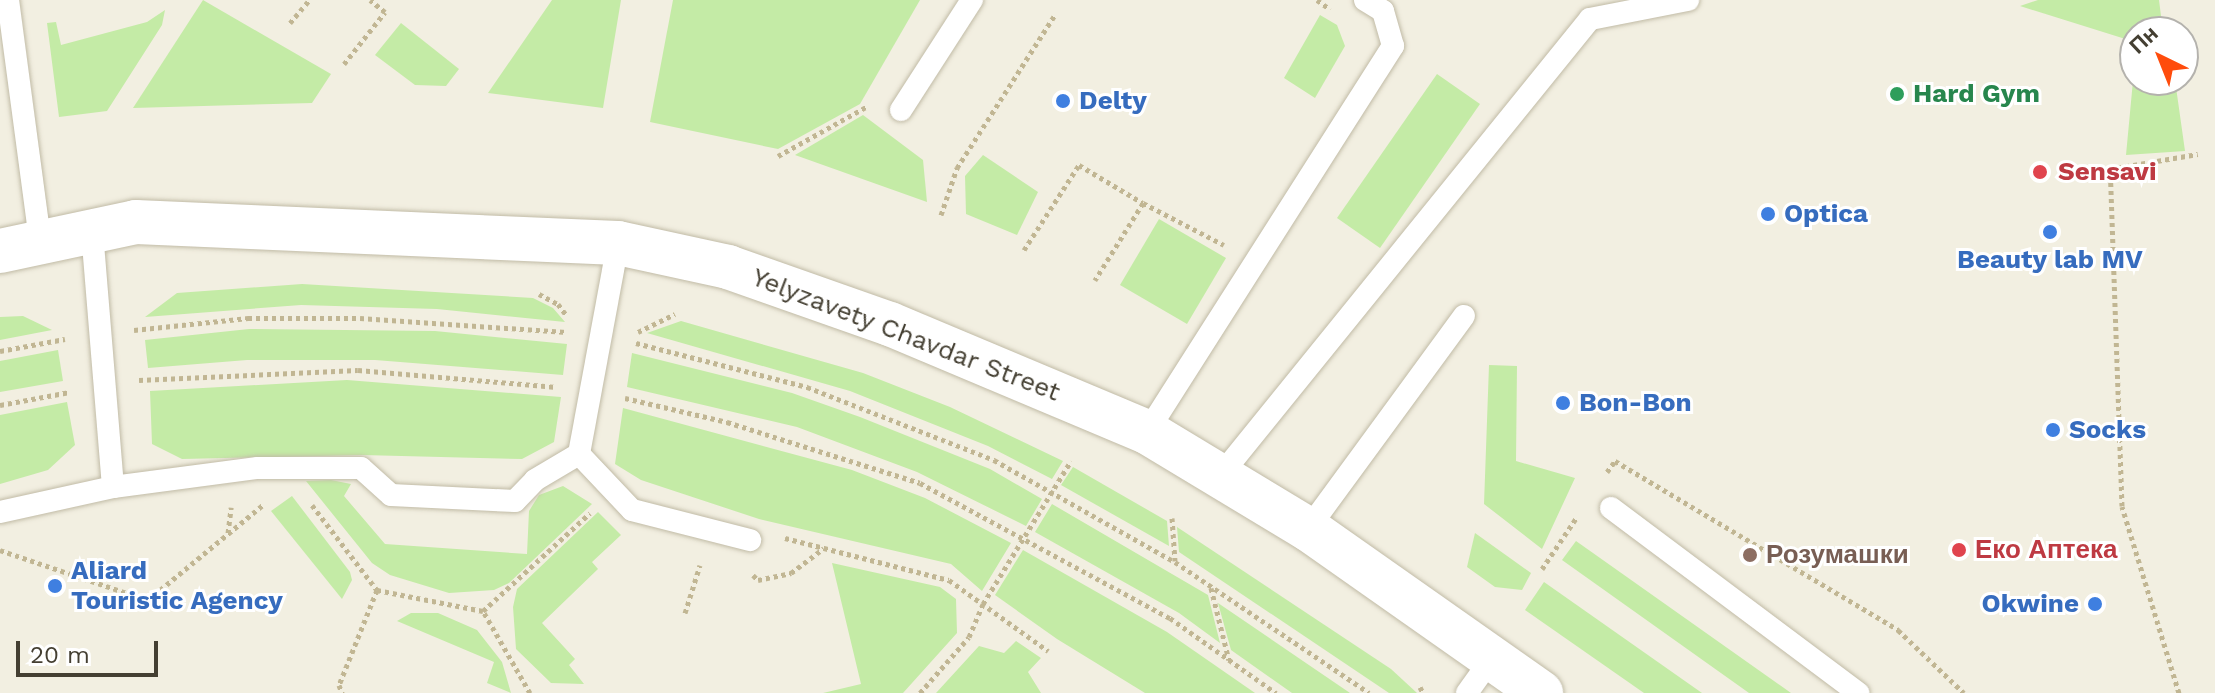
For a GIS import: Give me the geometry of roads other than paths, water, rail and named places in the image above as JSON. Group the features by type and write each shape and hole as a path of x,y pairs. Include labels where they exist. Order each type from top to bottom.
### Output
{"street":[{"name":"Yelyzavety Chavdar Street","path":"20,245 136,222 618,243 728,267 890,324 1147,432 1308,529 1541,693"}],"lane":[{"path":"8,0 20,245"},
{"path":"901,110 972,0"},
{"path":"1147,432 1393,46 1383,11 1365,0"},
{"path":"1220,476 1590,19 1688,0"},
{"path":"92,230 101,385 113,487"},
{"path":"0,512 113,487 258,468 361,468 391,495 515,501 535,480 579,454 618,243"},
{"path":"1308,529 1464,316"},
{"path":"579,454 632,510 759,537"},
{"path":"1611,508 1858,693"},
{"path":"1467,693 1492,658"}],"place":[{"name":"Hard Gym","path":"1897,94"},
{"name":"Delty","path":"1063,101"},
{"name":"Sensavi","path":"2040,172"},
{"name":"Optica","path":"1768,214"},
{"name":"Beauty lab MV","path":"2050,232"},
{"name":"Bon-Bon","path":"1563,403"},
{"name":"Socks","path":"2053,430"},
{"name":"Еко Аптека","path":"1959,550"},
{"name":"Розумашки","path":"1750,555"},
{"name":"Aliard Touristic Agency","path":"55,586"},
{"name":"Okwine","path":"2095,604"}]}
